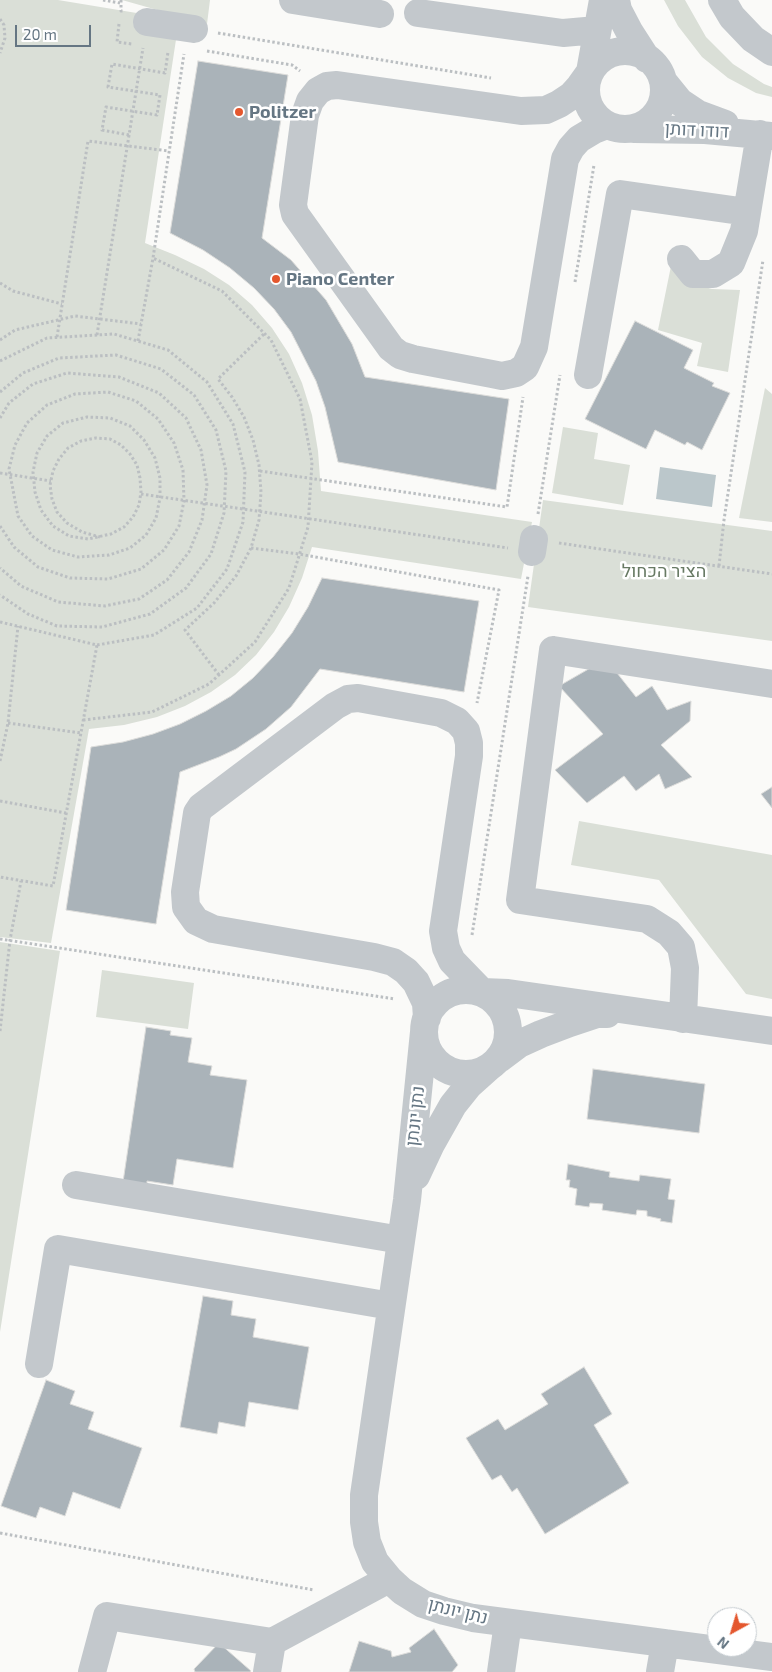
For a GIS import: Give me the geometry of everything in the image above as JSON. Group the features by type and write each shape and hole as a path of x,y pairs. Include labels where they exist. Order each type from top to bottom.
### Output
{"street":[{"path":"293,0 350,4 380,14"},
{"path":"603,0 590,72 586,85 587,99 592,111 607,125 620,129 634,128 646,123 656,114 664,94 655,70 639,54 626,51 610,54 598,61 590,72 576,92 559,104 546,110 530,112 337,85 322,88 310,101 306,115 293,205 295,214 391,348 400,355 502,376 516,373 525,367 528,362 534,342 565,159 579,139 607,125"},
{"name":"דודו דותן","path":"616,0 618,10 628,31 680,102 698,114 724,124 766,135"},
{"path":"722,0 732,17 753,40 772,52"},
{"path":"418,13 563,33 597,30"},
{"path":"147,38 195,42"},
{"name":"דודו דותן","path":"634,128 705,130 766,135"},
{"path":"682,259 693,274 712,274 731,263 744,231 766,135"},
{"path":"588,375 620,194 747,212"},
{"path":"682,1018 685,968 681,947 669,933 647,919 520,900 553,650 772,684"},
{"path":"358,698 441,713 457,721 466,731 470,743 443,931 446,948 452,961 482,992 494,1000 503,1012 509,1032 506,1046 493,1063 474,1073 460,1073 446,1068 434,1059 427,1047 426,1018 420,989 412,976 400,966 384,959 220,930 196,922 189,912 185,900 197,813 201,807 335,706 348,699 358,698"},
{"path":"426,1018 434,1005 450,993 464,990 482,992"},
{"name":"נתן יונתן","path":"482,992 508,993 772,1031"},
{"name":"נתן יונתן","path":"407,1200 430,1144 453,1105 469,1085 493,1063 519,1044 570,1022 597,1014 642,1013"},
{"name":"נתן יונתן","path":"426,1018 407,1200 364,1495 364,1522 367,1542 375,1562 402,1591 423,1604 473,1618 772,1657"},
{"path":"76,1185 401,1240"},
{"path":"39,1364 58,1249 391,1306"},
{"path":"92,1672 107,1616 272,1642 389,1579"},
{"path":"502,1672 508,1623"},
{"path":"267,1672 272,1642"},
{"path":"660,1672 665,1643"}],"path":[{"path":"104,0 120,3"},
{"path":"120,18 147,38 117,42 120,18"},
{"path":"0,19 4,25 5,38 0,53"},
{"path":"97,335 139,69 147,38"},
{"path":"195,42 497,79"},
{"path":"195,42 292,65 322,88"},
{"path":"138,341 169,152 195,42"},
{"path":"129,135 102,130 106,107 157,115 160,95 108,87 112,64 165,73 169,50 160,48"},
{"path":"57,337 88,141 169,152"},
{"path":"719,566 724,520 763,256"},
{"path":"83,720 152,712 209,684 219,676 255,642 289,588 308,527 312,462 300,399 270,340 222,291 153,258"},
{"path":"0,283 13,291 62,304"},
{"path":"0,340 14,330 75,316 141,324"},
{"path":"0,361 47,338 57,337 114,334 168,350 207,382 233,424 245,472 243,522 227,569 198,608 154,635 97,645 0,622"},
{"path":"219,676 185,630 214,603 236,576 251,548 259,520 260,472 253,440 244,417 232,396 218,380 264,334"},
{"path":"0,392 23,373 59,358 116,355 161,369 194,395 216,430 226,471 224,507 211,554 186,588 150,614 102,627 57,626 28,614 0,595"},
{"path":"260,472 507,507 528,362"},
{"path":"0,418 9,403 33,384 67,373 119,376 159,393 186,418 201,450 206,484 202,520 189,552 168,580 139,599 105,606 58,602 21,586 0,568"},
{"path":"0,526 14,547 38,567 70,578 108,579 141,568 164,550 179,526 184,501 183,470 174,442 158,419 136,401 108,392 75,394 47,405 27,423 14,445 9,475 18,516 32,536 52,550 78,557 109,555 130,548 146,535 156,518 160,498 160,478 154,458 144,440 130,426 110,418 87,417 63,423 47,436 37,453 33,472 35,492 41,510 53,526 69,536 88,539 100,537 111,534 124,527 133,517 139,505 141,494 140,478 137,465 130,454 121,445 110,439 96,438 81,441 68,448 59,459 53,471 51,481 52,499 57,512 68,523 82,532 100,537"},
{"path":"0,473 51,481"},
{"path":"141,494 308,520 719,566 772,574"},
{"path":"472,936 533,546"},
{"path":"251,548 299,554 499,590 470,743"},
{"path":"0,761 8,723 18,626"},
{"path":"0,877 53,886 97,645"},
{"path":"8,723 81,733"},
{"path":"0,801 66,813"},
{"path":"0,1031 10,940 21,881"},
{"path":"0,938 426,1018"},
{"path":"0,1533 318,1590"}],"green space":[{"path":"0,0 58,0 179,20 145,243 204,269 229,285 252,305 272,328 289,354 302,383 312,415 318,451 321,491 532,522 521,579 312,547 302,578 289,607 274,632 256,655 235,675 211,692 185,706 157,717 124,725 89,729 51,943 0,937"},
{"path":"122,0 210,0 207,24"},
{"path":"664,0 685,0 706,37 733,64 772,87 772,97 756,93 728,78 702,57 678,26"},
{"path":"671,266 683,281 712,289 740,290 728,372 697,366 702,343 658,330"},
{"path":"765,388 772,394 772,522 739,518"},
{"path":"563,427 598,433 594,459 630,465 623,505 552,493"},
{"name":"הציר הכחול","path":"543,500 772,531 772,641 528,607"},
{"path":"579,821 772,855 772,999 746,994 659,880 571,865"},
{"path":"0,942 60,951 0,1332"},
{"path":"102,970 194,983 188,1029 96,1017"}],"shaded area":[{"path":"660,467 716,475 712,507 656,499"}],"building":[{"name":"Piano Center","path":"198,61 288,75 262,238 291,260 326,300 352,344 365,377 509,399 496,490 338,462 325,407 316,381 291,332 274,309 254,288 230,268 203,250 170,233"},
{"path":"635,321 693,350 684,368 714,383 712,386 730,393 702,450 687,442 685,445 655,430 646,449 585,419"},
{"path":"322,578 479,601 464,692 320,669 291,707 266,729 236,749 180,772 156,924 66,910 91,747 123,742 153,734 180,724 231,696 253,678 292,633 308,607"},
{"path":"606,659 636,697 652,686 667,710 691,701 690,721 661,745 692,777 665,789 659,774 636,791 624,776 587,803 555,770 603,734 559,686"},
{"path":"772,787 772,808 761,794"},
{"path":"146,1027 171,1031 170,1035 192,1038 188,1062 212,1066 210,1075 247,1080 233,1168 177,1159 173,1185 147,1181 147,1185 123,1182"},
{"path":"593,1069 705,1084 699,1133 587,1119"},
{"path":"568,1164 610,1172 609,1177 639,1181 640,1175 671,1179 668,1199 675,1200 672,1223 647,1216 647,1211 637,1210 636,1215 602,1210 603,1204 590,1203 589,1207 575,1205 577,1189 569,1187 570,1180 566,1180"},
{"path":"203,1296 233,1301 231,1315 256,1319 253,1337 309,1347 298,1410 249,1402 245,1427 219,1422 217,1434 180,1427"},
{"path":"584,1367 612,1414 594,1425 629,1483 545,1534 517,1488 512,1492 501,1475 492,1480 466,1438 498,1419 505,1430 548,1404 541,1394"},
{"path":"46,1380 75,1391 70,1404 94,1412 88,1429 142,1448 120,1509 73,1492 65,1516 40,1507 36,1518 1,1506"},
{"path":"434,1629 458,1665 452,1672 349,1672 359,1641 391,1651 392,1657 411,1652 409,1648"},
{"path":"219,1643 251,1671 195,1672 194,1669"}],"place":[{"name":"Politzer","path":"239,112"},
{"name":"Piano Center","path":"276,279"}]}
